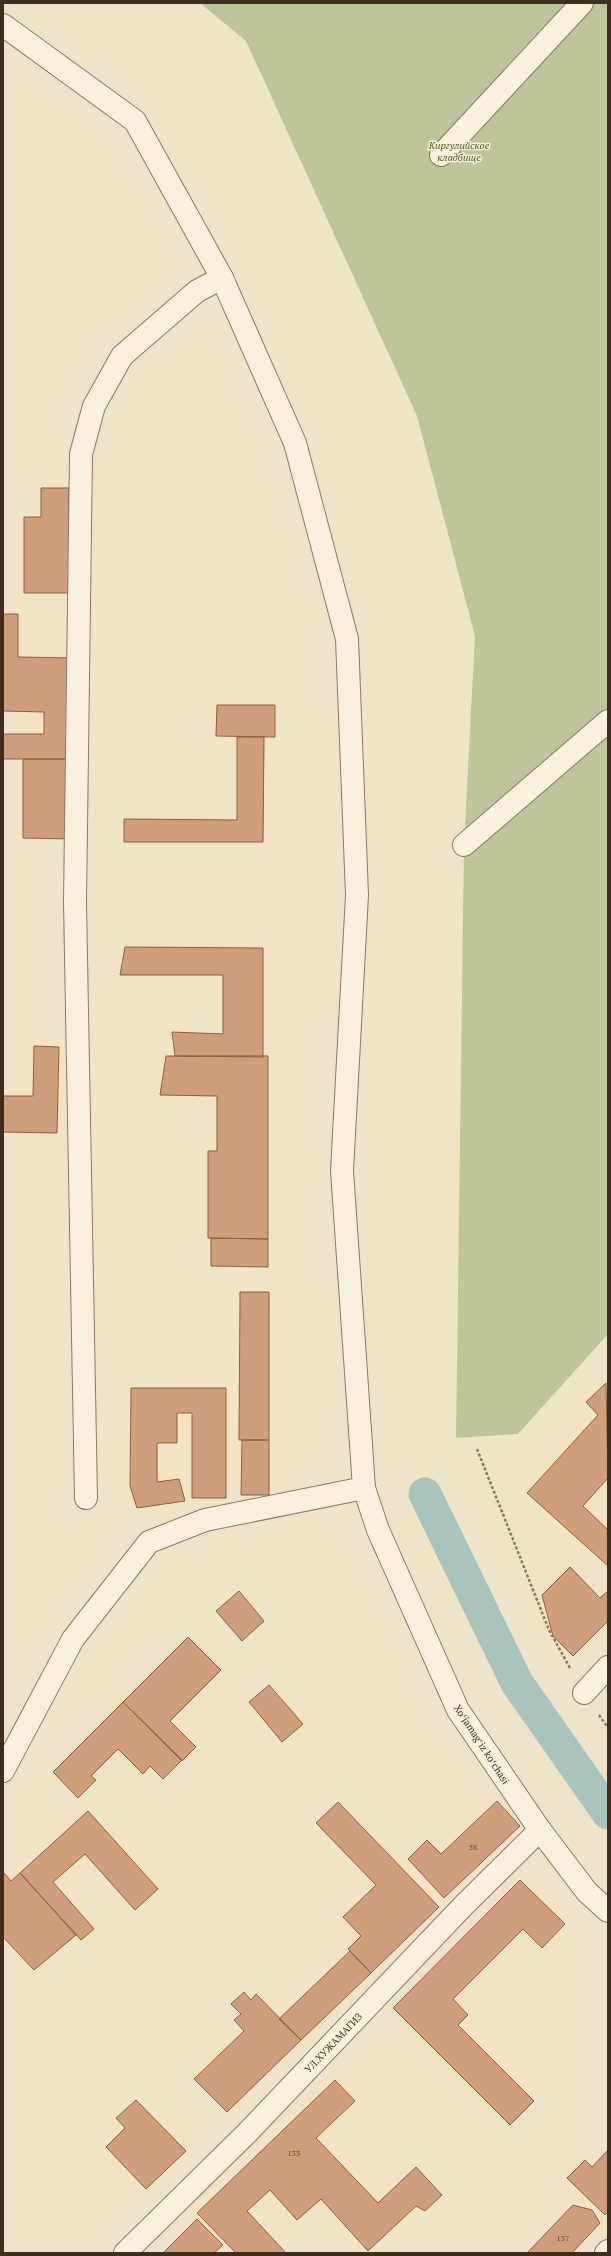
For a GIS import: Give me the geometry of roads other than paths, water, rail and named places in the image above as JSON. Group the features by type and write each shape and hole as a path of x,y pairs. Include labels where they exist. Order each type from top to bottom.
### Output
{"street":[{"path":"441,155 582,3"},
{"name":"Xoʻjamagʻiz koʻchasi","path":"3,25 135,121 222,278 296,443 347,639 357,895 342,1171 364,1488 378,1530 458,1710 540,1830 587,1892 608,1911"},
{"path":"86,1498 74,902 81,454 94,406 122,356 197,291 222,278"},
{"path":"464,845 608,721"},
{"path":"3,1771 73,1639 149,1542 205,1520 364,1488"},
{"path":"584,1693 608,1666"},
{"name":"УЛ.ХУЖАМАГИЗ","path":"125,2253 248,2132 464,1904 540,1830"}],"waterway":[{"path":"425,1494 517,1683 608,1813"}],"park label":[{"name":"Киргулийское кладбище","path":"459,150"}]}
